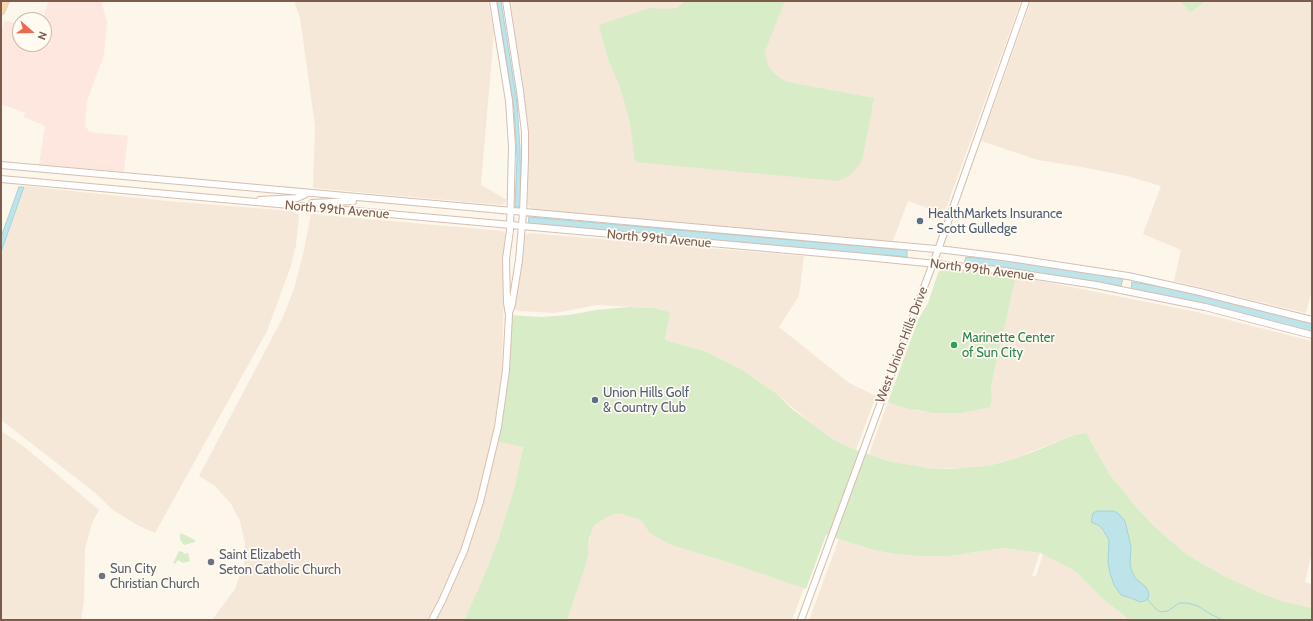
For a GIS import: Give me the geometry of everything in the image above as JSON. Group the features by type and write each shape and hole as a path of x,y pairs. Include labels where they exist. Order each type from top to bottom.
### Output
{"main road":[{"path":"1,11 5,1"},
{"path":"493,1 509,109 512,146 511,212 506,259 507,303 509,315"},
{"path":"432,620 464,551 478,509 486,481 502,408 509,315 512,304 522,226 525,181 525,132 506,1"},
{"name":"West Union Hills Drive","path":"801,620 933,264 1026,1"},
{"name":"North 99th Avenue","path":"1,165 307,194 938,250 1018,259 1128,276 1312,320"},
{"path":"10,180 12,166"},
{"name":"North 99th Avenue","path":"1,179 997,270 1125,291 1205,307 1312,335"},
{"path":"245,202 297,198 307,194"},
{"path":"306,207 308,204 312,203 371,199"}],"shaded area":[{"path":"49,1 101,1 107,22 104,55 87,101 85,125 89,132 128,136 124,172 39,165 45,126 24,117 25,113 1,104 1,31 5,20 12,22 12,52 52,52 52,12 45,12"},
{"path":"294,1 488,1 494,32 481,185 507,200 504,204 501,205 313,188 315,126 300,18"},
{"path":"509,1 1021,1 944,214 908,201 892,243 534,210 529,207 527,203 528,140 526,110"},
{"path":"1031,1 1180,1 1190,13 1206,1 1312,1 1312,289 1306,313 1174,281 1181,250 1143,234 1161,186 1127,176 1038,160 981,141"},
{"path":"25,186 167,201 292,211 299,215 296,245 291,266 267,331 155,533 139,526 113,510 93,491 1,420 1,252"},
{"path":"311,214 505,232 502,373 492,440 523,446 514,489 497,543 464,620 212,620 235,589 244,564 245,543 240,521 231,504 215,486 199,476 283,317 294,289"},
{"path":"529,233 804,256 799,296 779,327 849,383 876,396 856,450 832,439 777,394 741,369 705,351 665,340 670,312 654,308 597,305 555,313 518,311 514,309 525,235"},
{"path":"1016,276 1197,312 1312,341 1312,552 1305,582 1312,584 1312,608 1282,601 1261,593 1224,576 1186,554 1153,525 1137,508 1110,475 1086,433 1074,435 1010,460 988,466 933,469 892,462 869,454 888,402 919,411 949,413 962,413 990,405 992,401 991,387"},
{"path":"1,431 22,445 99,510 92,523 85,549 84,601 81,620 1,620"},
{"path":"615,514 627,515 638,519 651,533 671,545 804,588 792,620 567,620 585,568 591,533 595,525 607,517"},
{"path":"839,539 874,550 894,554 918,556 948,556 1004,548 1040,553 1032,576 1036,576 1043,554 1070,568 1105,601 1130,620 809,620"}],"green space":[{"path":"686,1 785,1 765,51 768,65 773,72 787,82 874,98 862,161 852,173 838,181 635,162 630,122 620,87 608,59 599,25 650,8 677,8"},
{"path":"1180,1 1206,1 1190,13"},
{"name":"Marinette Center of Sun City","path":"942,268 1016,276 991,387 992,401 990,407 962,413 934,413 905,408 888,402 918,320 928,303 938,273"},
{"path":"629,307 654,308 670,312 665,340 705,351 741,369 777,394 792,409 832,439 856,450 892,462 933,469 988,466 1033,452 1074,435 1086,433 1110,475 1137,508 1153,525 1186,554 1224,576 1261,593 1282,601 1312,608 1312,620 1130,620 1105,601 1070,568 1040,553 1004,548 948,556 894,554 874,550 826,535 806,589 724,561 671,545 650,533 638,519 622,514 615,514 607,517 593,528 589,539 585,568 567,620 464,620 497,543 514,489 523,447 496,441 500,420 509,315 541,317"},
{"path":"181,533 195,540 195,542 184,545 180,540"},
{"path":"179,551 183,552 184,554 188,553 190,561 183,563 178,560 175,564 173,563"}],"water":[{"path":"497,1 501,1 517,103 520,149 521,207 515,207 517,158 514,109"},
{"path":"19,187 24,187 1,252 1,237"},
{"path":"529,217 907,250 907,257 887,255 874,256 528,225"},
{"path":"966,257 1002,259 1123,278 1121,286 964,264"},
{"path":"1132,282 1176,289 1312,323 1312,332 1194,302 1131,289"},
{"path":"1097,511 1114,511 1125,521 1131,547 1131,569 1135,578 1146,587 1149,594 1148,599 1140,602 1121,595 1114,585 1108,563 1109,540 1100,526 1091,522 1093,513"}],"waterway":[{"path":"1147,599 1157,610 1161,612 1168,611 1179,603 1187,603 1198,606 1222,620"}],"place":[{"name":"HealthMarkets Insurance - Scott Gulledge","path":"920,221"},
{"name":"Marinette Center of Sun City","path":"954,345"},
{"name":"Union Hills Golf & Country Club","path":"595,400"},
{"name":"Saint Elizabeth Seton Catholic Church","path":"211,562"},
{"name":"Sun City Christian Church","path":"102,576"}]}
